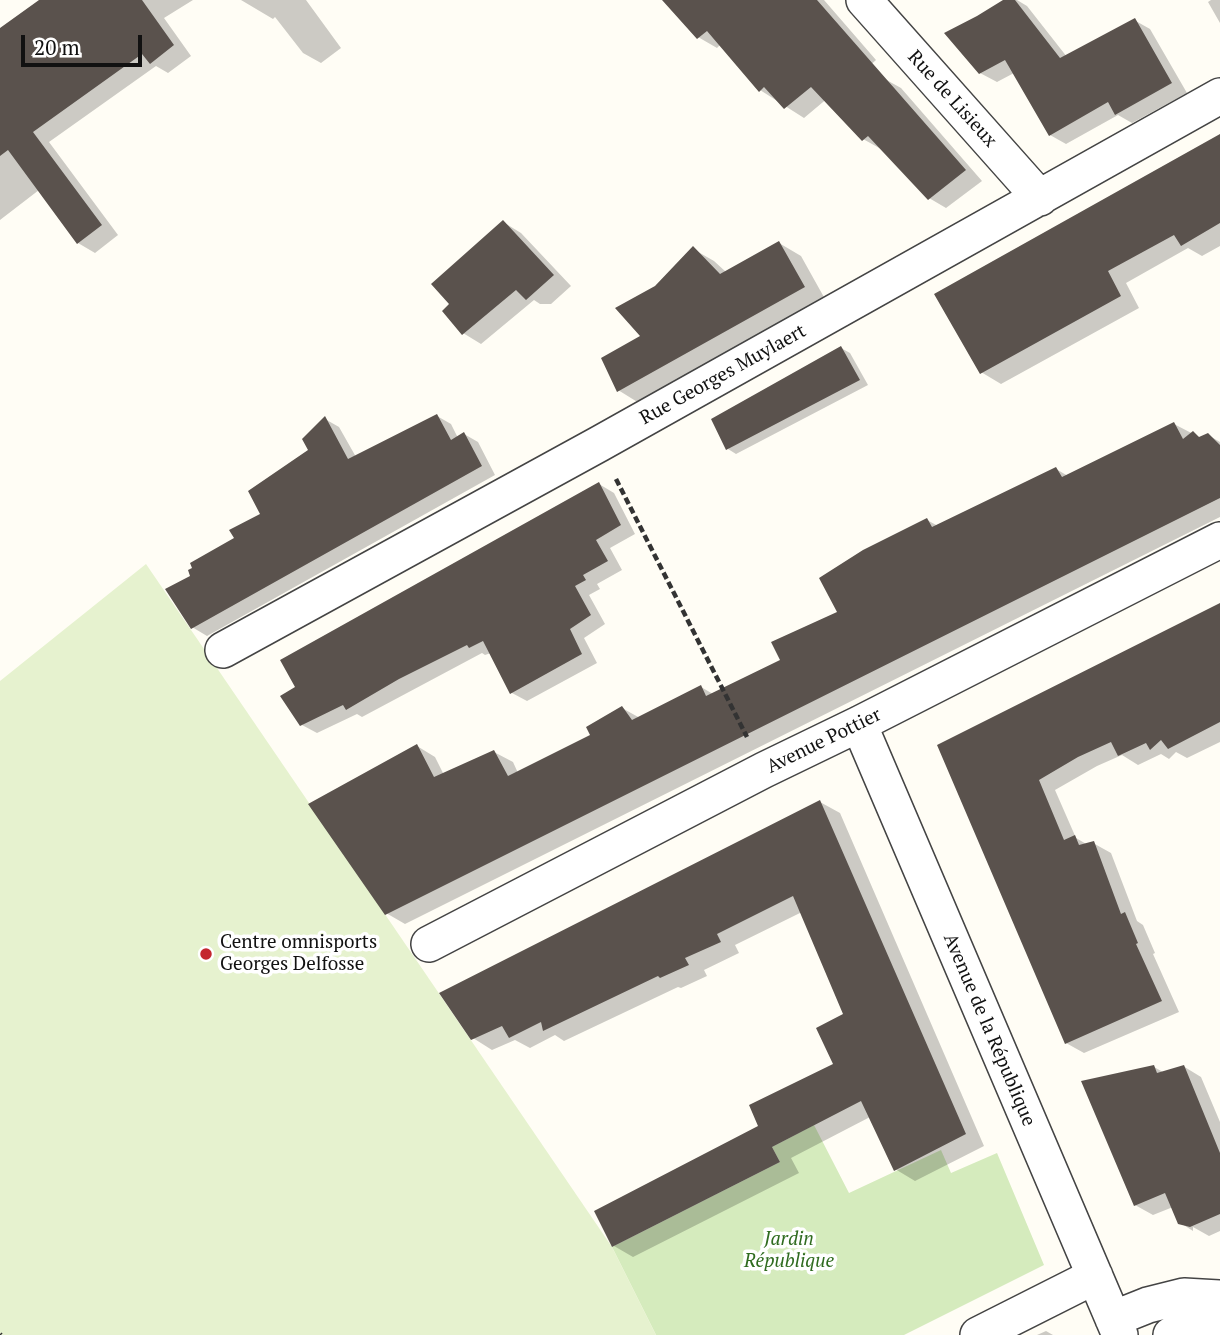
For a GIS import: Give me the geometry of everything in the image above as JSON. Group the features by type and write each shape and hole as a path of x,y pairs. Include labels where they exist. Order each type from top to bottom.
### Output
{"street":[{"name":"Rue de Lisieux","path":"864,0 1040,198"},
{"name":"Rue Georges Muylaert","path":"223,650 599,444 1220,96"},
{"name":"Avenue Pottier","path":"429,944 764,770 1220,540"},
{"name":"Avenue de la République","path":"859,724 1117,1327"},
{"path":"978,1335 1095,1276"},
{"path":"1117,1327 1148,1305 1184,1296 1220,1298"},
{"path":"1171,1335 1185,1330 1220,1330"}],"path":[{"path":"599,444 764,770"}],"green space":[{"name":"Centre omnisports Georges Delfosse","path":"146,564 612,1247 656,1335 0,1335 0,681"},
{"name":"Jardin République","path":"814,1125 849,1193 941,1150 951,1173 997,1153 1044,1265 904,1335 656,1335 612,1247 780,1162 772,1147"}],"building":[{"path":"39,0 142,0 174,45 150,64 142,54 33,132 102,225 77,244 8,150 0,156 0,28"},
{"path":"662,0 817,0 966,170 928,200 868,136 862,141 811,87 784,109 764,87 759,92 707,31 697,39"},
{"path":"1003,0 1015,0 1060,58 1135,18 1172,83 1115,115 1108,102 1049,136 1005,60 979,74 944,33"},
{"path":"1220,134 1220,223 1181,246 1174,235 1108,271 1121,296 980,374 934,294"},
{"path":"503,220 554,275 526,300 516,290 462,335 442,311 449,304 431,284"},
{"path":"779,241 805,287 617,392 601,358 640,336 615,308 655,286 693,246 720,274"},
{"path":"841,346 860,380 726,450 711,419"},
{"path":"437,414 451,440 464,432 482,466 191,629 165,589 190,576 190,563 234,538 229,530 260,514 248,491 308,450 302,439 325,416 348,459"},
{"path":"1174,422 1183,439 1193,431 1199,437 1208,433 1220,445 1220,498 385,915 308,804 417,744 434,777 494,750 508,776 590,735 586,727 622,706 632,720 701,685 706,696 780,660 771,642 837,612 819,578 863,550 927,518 932,527 1056,467 1062,477"},
{"path":"599,482 621,525 596,540 608,561 583,575 586,580 575,586 591,615 570,629 582,654 510,694 483,641 469,648 467,645 399,679 346,710 343,705 300,726 280,696 295,687 280,660"},
{"path":"1220,603 1220,722 1168,749 1161,740 1150,750 1146,743 1118,756 1111,742 1078,757 1039,780 1064,840 1075,835 1079,845 1094,841 1121,914 1125,912 1138,943 1136,944 1162,1001 1065,1044 937,745"},
{"path":"820,800 966,1134 894,1171 861,1101 772,1147 780,1162 612,1247 594,1211 758,1126 749,1105 833,1064 816,1028 843,1014 793,896 717,934 721,942 685,958 689,965 660,978 658,976 543,1031 541,1022 509,1038 502,1026 471,1040 439,993"},
{"path":"1154,1065 1157,1073 1184,1065 1220,1153 1220,1214 1190,1227 1178,1224 1165,1193 1134,1206 1081,1081"}],"place":[{"name":"Centre omnisports Georges Delfosse","path":"206,954"}]}
